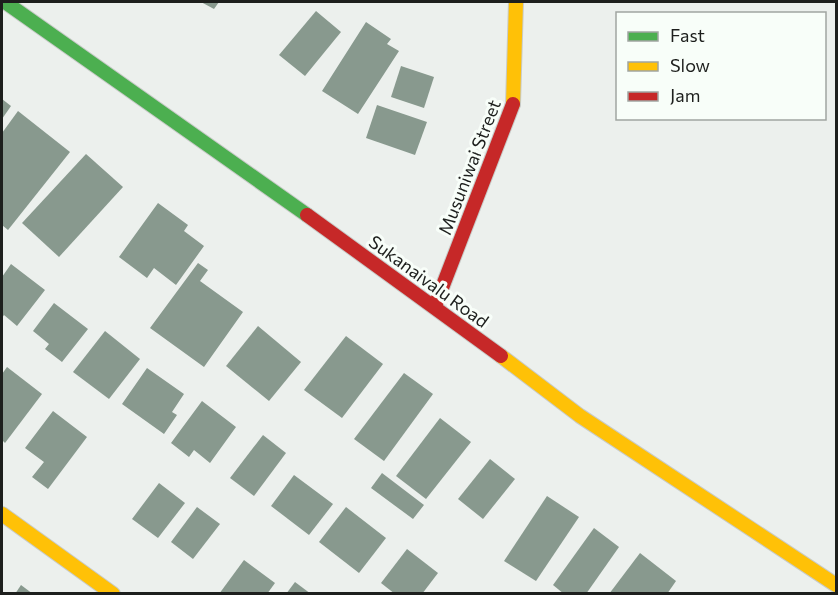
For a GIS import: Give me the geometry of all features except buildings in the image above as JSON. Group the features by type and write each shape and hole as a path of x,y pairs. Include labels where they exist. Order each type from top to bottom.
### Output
{"main road":[{"name":"Sukanaivalu Road","path":"5,2 435,306 580,416 837,585"},
{"name":"Musuniwai Street","path":"435,306 514,100 516,2"},
{"path":"2,514 113,594"}],"traffic: fast":[{"path":"5,2 307,215"}],"traffic: slow":[{"path":"513,104 516,2"},
{"path":"501,356 580,416 836,585"},
{"path":"2,514 113,594"}],"traffic: jam":[{"path":"435,306 513,104"},
{"path":"307,215 501,356"}]}
